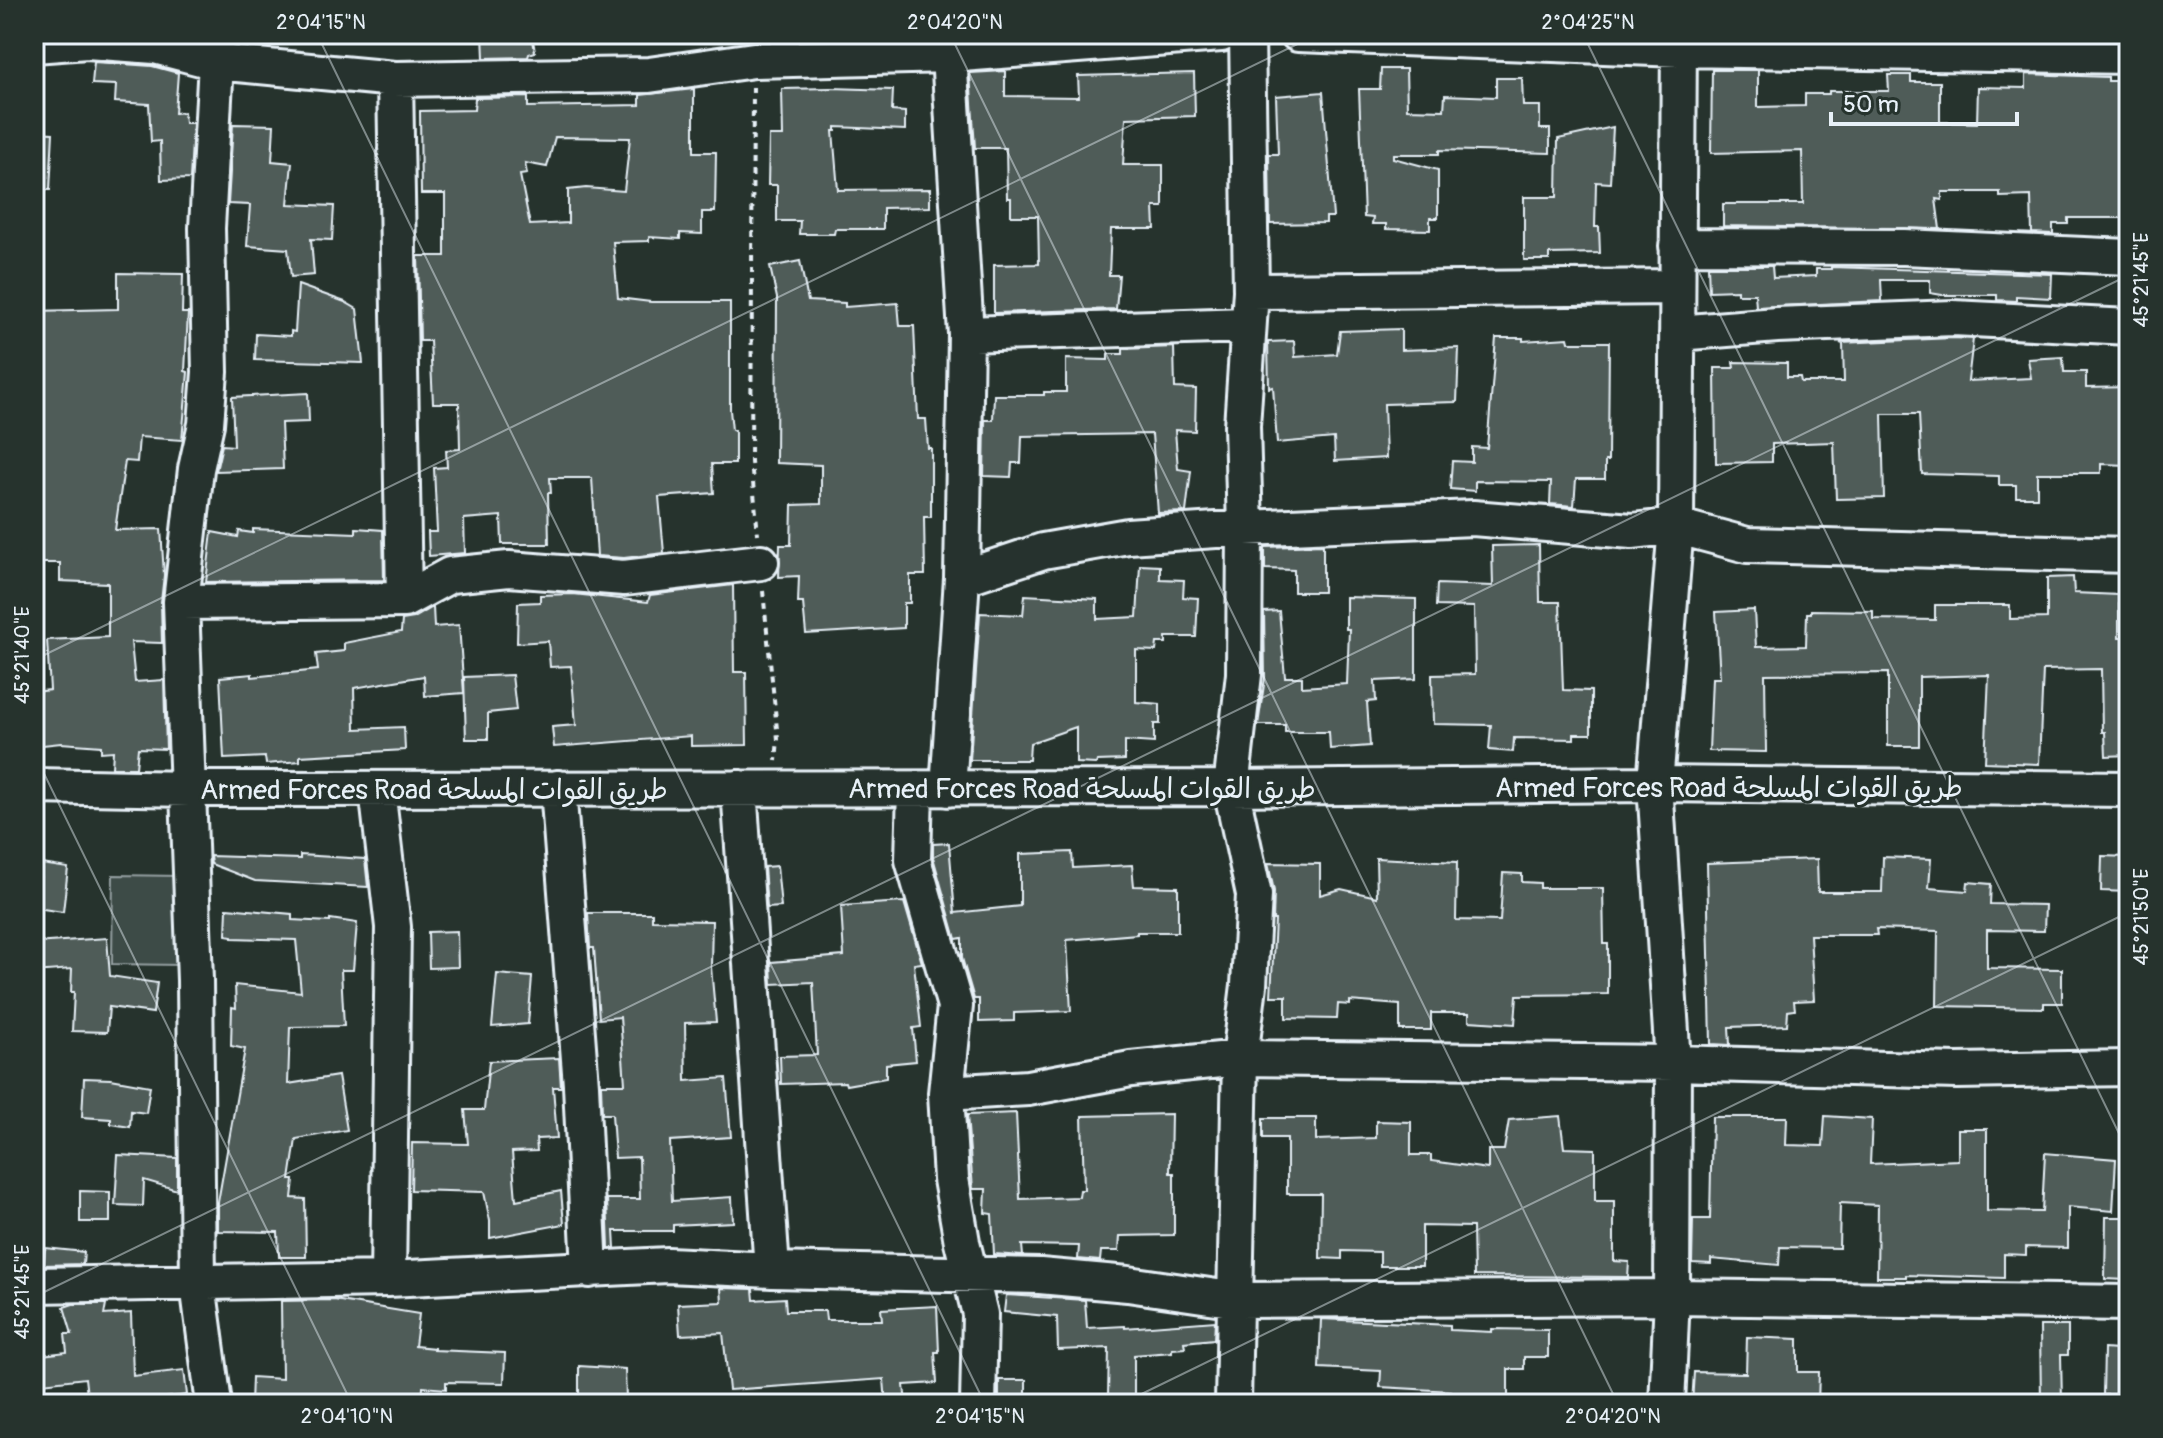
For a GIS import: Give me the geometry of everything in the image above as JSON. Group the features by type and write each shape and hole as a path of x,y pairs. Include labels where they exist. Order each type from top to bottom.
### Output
{"street":[{"path":"34,45 87,41 216,48 395,79 649,75 754,60 949,55 1221,34"},
{"path":"1233,1404 1240,1058 1249,985 1254,895 1231,788 1244,674 1242,426 1251,291 1247,34"},
{"path":"1298,34 2129,56"},
{"path":"1667,1404 1672,1297 1673,1063 1655,784 1676,526 1679,42"},
{"path":"214,1404 198,1284 195,980 181,602 209,385 207,228 216,48"},
{"path":"948,789 962,578 966,334 949,55"},
{"path":"395,79 404,600"},
{"path":"1677,246 1904,247 2129,257"},
{"path":"1251,291 1677,287"},
{"path":"1677,333 1777,325 1953,318 2129,327"},
{"path":"966,334 1247,325"},
{"path":"962,578 1043,551 1128,536 1473,518 1632,531 1676,526 1747,545 2129,555"},
{"path":"181,602 404,600 450,575 509,569 624,578 761,562"},
{"name":"Armed Forces Road طريق القوات المسلحة","path":"34,786 189,789 948,789 1655,784 2129,789"},
{"path":"558,788 581,1085 590,1270"},
{"path":"739,788 772,1270"},
{"path":"377,789 393,927 388,1279"},
{"path":"915,789 913,860 955,1006 946,1093 951,1179 980,1314 978,1404"},
{"path":"946,1093 1041,1087 1131,1069 1240,1058 1673,1063 1957,1071 2129,1068"},
{"path":"34,1285 388,1279 668,1265 1040,1276 1237,1300 1672,1297 2129,1303"}],"path":[{"path":"754,60 751,462 778,739 773,787"}],"shaded area":[{"path":"113,875 181,876 180,965 112,964"}],"building":[{"path":"483,34 532,34 535,52 528,57 484,58"},
{"path":"94,62 152,66 178,73 175,113 184,112 185,123 193,123 190,179 161,180 160,141 151,142 149,104 115,102 116,85 92,84"},
{"path":"1381,69 1406,69 1407,109 1444,110 1445,95 1496,97 1496,78 1522,78 1523,106 1540,106 1540,129 1550,129 1550,153 1439,150 1439,154 1393,154 1393,158 1438,170 1438,218 1430,218 1430,230 1386,229 1386,224 1372,224 1373,218 1364,217 1359,89 1380,89"},
{"path":"1712,70 1758,70 1758,107 1805,106 1805,94 1829,94 1829,91 1889,91 1888,75 1911,75 1911,82 1940,82 1940,122 1977,123 1978,87 2026,88 2026,74 2108,77 2108,81 2129,81 2129,218 2068,218 2068,224 2053,224 2053,234 2032,233 2031,196 2000,197 2000,192 1942,192 1942,200 1936,199 1940,229 1723,226 1723,204 1803,204 1802,151 1711,153"},
{"path":"1005,71 1005,96 1079,97 1078,76 1194,73 1195,116 1126,118 1123,165 1163,165 1163,207 1154,207 1155,229 1111,229 1109,275 1119,275 1116,309 994,313 994,265 1039,264 1038,216 1011,216 1011,198 1007,198 1006,148 975,148 970,73"},
{"path":"694,89 694,152 716,152 715,212 702,212 702,234 680,233 680,239 649,237 649,241 613,242 618,298 651,302 730,302 730,410 732,430 735,431 735,464 712,464 714,493 659,497 664,553 624,558 597,556 592,478 550,478 549,544 502,544 501,516 464,519 465,553 429,556 428,532 437,532 434,468 447,467 446,450 460,449 459,403 433,403 430,341 420,341 418,256 445,256 445,194 421,194 420,111 474,110 475,98 528,97 528,107 640,105 640,95","holes":["555,137 630,138 624,191 568,190 568,223 530,225 520,175 527,174 525,163 547,167"]},
{"path":"782,89 893,90 892,111 905,112 905,130 836,127 833,131 838,190 930,189 930,207 883,208 883,229 835,229 834,234 799,234 800,221 777,221 777,185 768,185 769,136 783,136"},
{"path":"1323,92 1333,217 1326,217 1326,223 1270,224 1269,154 1278,154 1276,96"},
{"path":"233,124 274,125 272,161 292,163 288,204 334,206 332,240 311,239 314,275 291,277 288,249 247,246 250,205 228,204"},
{"path":"1613,127 1610,183 1596,182 1595,227 1599,227 1600,253 1549,254 1549,260 1524,260 1524,197 1557,197 1558,139"},
{"path":"34,132 53,133 50,190 34,190"},
{"path":"800,261 808,301 845,303 845,307 898,303 900,326 914,326 918,419 926,419 928,448 931,448 931,517 924,517 925,575 910,575 910,603 904,603 904,628 806,634 803,603 798,603 799,576 779,577 780,545 791,545 792,505 821,504 821,465 776,463 777,298 770,267"},
{"path":"1708,266 1772,266 1773,278 1816,276 1816,269 1831,267 2052,274 2051,298 2016,296 2016,301 1997,300 1997,295 1942,295 1930,293 1930,280 1881,280 1882,301 1756,307 1755,294 1737,294 1737,290 1709,291"},
{"path":"118,273 183,274 182,313 188,313 185,371 188,372 182,440 139,437 137,462 125,461 115,530 161,529 164,575 162,643 131,642 135,682 164,680 166,749 138,748 136,768 112,768 113,751 101,752 101,746 61,743 34,746 34,692 50,690 47,640 108,637 108,583 60,581 60,563 38,563 37,510 34,510 34,311 118,309"},
{"path":"298,285 357,309 363,363 255,360 256,334 291,336 291,331 295,332"},
{"path":"1401,329 1401,350 1459,348 1457,402 1384,404 1386,458 1335,461 1334,438 1277,443 1273,387 1269,388 1268,342 1294,341 1295,357 1337,354 1340,331"},
{"path":"1496,338 1523,338 1523,341 1568,338 1569,342 1609,342 1608,461 1605,461 1605,479 1576,479 1574,506 1550,504 1551,482 1475,481 1475,491 1450,489 1452,461 1472,462 1472,447 1487,448"},
{"path":"1973,339 1968,381 2031,378 2028,359 2063,357 2064,372 2086,372 2086,388 2129,387 2129,465 2101,464 2101,473 2037,473 2037,497 2016,497 2016,485 1999,485 1999,476 1922,474 1919,414 1882,414 1884,498 1836,499 1834,442 1772,444 1772,462 1716,463 1715,368 1734,368 1733,362 1787,363 1787,377 1800,377 1801,382 1844,382 1843,344 1840,343"},
{"path":"1174,347 1175,388 1196,389 1195,431 1175,430 1178,469 1191,471 1186,512 1158,513 1152,434 1022,436 1021,463 1012,463 1011,477 984,476 985,420 993,420 994,395 1066,392 1066,359 1108,360 1108,354 1123,354 1123,349"},
{"path":"308,393 309,422 281,423 283,469 216,471 222,445 234,446 232,397"},
{"path":"356,528 383,530 384,580 206,582 212,532 238,537 239,531 253,533 253,529 356,533"},
{"path":"1323,545 1323,592 1294,592 1294,570 1265,569 1265,547"},
{"path":"1539,545 1540,602 1560,602 1563,690 1591,691 1591,734 1574,734 1574,739 1514,738 1513,752 1489,750 1491,725 1433,724 1432,675 1475,674 1474,607 1436,606 1437,584 1493,586 1492,546"},
{"path":"1140,565 1160,566 1160,579 1184,580 1183,597 1198,598 1196,637 1166,637 1166,643 1157,643 1156,651 1136,650 1136,702 1160,704 1160,724 1154,724 1154,743 1125,741 1125,760 1076,763 1076,727 1030,743 1029,760 970,760 980,613 1023,615 1025,595 1097,599 1097,619 1137,617"},
{"path":"2073,577 2074,593 2119,595 2119,637 2129,637 2129,755 2106,756 2105,732 2102,732 2101,669 2043,670 2039,764 1985,762 1989,675 1919,677 1919,746 1888,746 1888,673 1765,674 1766,752 1709,751 1712,678 1720,678 1716,612 1754,610 1756,647 1806,646 1807,613 1811,610 1873,611 1873,619 1935,620 1935,605 2010,605 2010,619 2047,618 2047,578"},
{"path":"733,585 734,672 746,672 747,745 691,746 691,736 554,747 552,727 576,725 571,666 550,667 548,641 517,643 518,603 540,602 540,595 573,594 648,602 650,595"},
{"path":"1346,597 1416,599 1416,679 1375,681 1376,701 1367,702 1370,746 1330,749 1329,732 1285,732 1285,725 1258,725 1265,678 1264,612 1279,611 1285,677 1302,677 1302,687 1347,684 1349,629 1346,629"},
{"path":"433,607 434,627 459,625 464,693 425,696 424,676 354,688 355,729 404,727 405,750 300,756 300,761 266,764 265,757 224,759 220,677 318,670 316,654 344,651 344,643 401,632 402,620 414,618"},
{"path":"512,675 516,710 488,713 488,739 466,739 464,677"},
{"path":"949,843 955,913 1020,906 1020,854 1072,852 1073,868 1132,865 1134,886 1178,887 1178,932 1137,932 1067,940 1071,1011 1014,1013 1014,1021 979,1022 979,999 974,999 962,958 962,938 956,939 933,857 933,844"},
{"path":"300,855 365,859 368,887 255,881 211,864 210,856 300,859"},
{"path":"2102,856 2129,857 2129,892 2101,891"},
{"path":"1883,857 1931,859 1929,888 1967,891 1968,882 1991,884 1990,904 2045,905 2044,931 1987,930 1987,968 2062,969 2062,1003 2044,1003 2044,1008 1937,1006 1938,931 1876,929 1877,935 1810,935 1814,1000 1794,1001 1795,1010 1788,1011 1787,1025 1729,1027 1730,1045 1711,1044 1707,863 1817,859 1818,892 1882,892"},
{"path":"1376,858 1457,862 1456,920 1500,921 1503,873 1522,874 1522,882 1540,883 1540,888 1603,888 1608,994 1517,995 1515,1024 1469,1021 1469,1013 1431,1013 1431,1030 1400,1030 1400,1005 1350,1001 1350,1005 1338,1004 1337,1019 1286,1018 1286,996 1271,996 1275,920 1274,891 1268,863 1320,864 1320,895 1341,889 1377,897"},
{"path":"42,864 68,868 63,912 36,908"},
{"path":"777,866 781,907 767,908 764,867"},
{"path":"904,902 922,963 914,964 921,1027 913,1028 916,1061 886,1064 886,1078 846,1085 845,1082 781,1084 780,1056 817,1055 813,982 772,984 771,962 844,956 841,906"},
{"path":"227,908 292,914 292,920 330,922 330,919 357,923 353,970 341,970 344,1026 290,1027 288,1084 338,1076 347,1130 296,1139 290,1180 294,1180 292,1198 305,1199 306,1257 279,1257 278,1232 218,1231 218,1202 245,1049 231,1046 232,1007 236,1008 235,985 301,992 296,940 232,938 226,935"},
{"path":"588,913 652,913 652,920 712,921 711,967 716,1022 685,1023 686,1081 726,1078 731,1137 670,1141 672,1201 732,1197 733,1222 673,1225 673,1231 614,1231 615,1248 609,1248 607,1199 640,1199 639,1157 615,1158 612,1114 602,1114 601,1084 625,1084 620,1017 599,1019"},
{"path":"457,931 458,967 429,968 428,932"},
{"path":"107,938 110,976 157,983 153,1013 109,1007 107,1032 72,1031 72,969 34,972 34,943"},
{"path":"497,974 532,977 528,1024 492,1027"},
{"path":"559,1058 561,1087 553,1087 557,1138 536,1139 537,1151 512,1152 516,1200 561,1191 564,1224 490,1238 484,1192 411,1190 412,1143 468,1144 465,1110 484,1110 489,1061"},
{"path":"84,1078 150,1086 146,1113 131,1111 130,1127 111,1124 111,1119 82,1117"},
{"path":"1016,1113 1020,1199 1079,1197 1080,1190 1084,1190 1082,1116 1171,1114 1170,1173 1174,1173 1174,1235 1120,1236 1119,1251 1101,1251 1100,1261 1078,1259 1079,1246 1022,1245 1023,1256 994,1254 992,1214 985,1213 986,1189 973,1189 967,1115"},
{"path":"1560,1116 1564,1148 1595,1149 1595,1201 1614,1201 1614,1261 1629,1262 1628,1277 1474,1276 1473,1227 1422,1226 1422,1266 1380,1266 1380,1252 1342,1251 1342,1259 1320,1258 1321,1194 1287,1194 1287,1138 1263,1138 1263,1118 1316,1118 1316,1140 1376,1138 1376,1121 1411,1122 1411,1155 1431,1155 1431,1161 1488,1169 1488,1150 1504,1150 1509,1120"},
{"path":"1825,1116 1872,1119 1870,1164 1958,1160 1958,1129 1987,1129 1987,1211 2042,1212 2045,1153 2116,1159 2113,1211 2068,1207 2068,1248 2026,1247 2026,1255 2004,1254 2004,1278 1877,1277 1878,1205 1840,1203 1839,1248 1780,1247 1779,1265 1711,1259 1711,1264 1692,1263 1693,1219 1710,1219 1712,1117 1787,1117 1786,1145 1823,1146"},
{"path":"118,1155 177,1158 177,1190 144,1180 143,1206 115,1205"},
{"path":"80,1191 110,1192 110,1222 80,1222"},
{"path":"2106,1217 2129,1217 2127,1280 2105,1279"},
{"path":"45,1248 84,1252 83,1264 44,1265"},
{"path":"721,1288 753,1289 754,1300 785,1298 786,1311 825,1311 826,1320 882,1320 881,1309 937,1306 937,1383 904,1385 906,1404 886,1404 884,1379 729,1390 723,1333 680,1335 678,1304 722,1302"},
{"path":"1006,1295 1085,1300 1087,1328 1215,1321 1214,1339 1184,1342 1185,1348 1172,1349 1172,1352 1134,1355 1134,1398 1108,1397 1109,1348 1058,1350 1057,1317 1004,1312"},
{"path":"334,1300 419,1314 415,1346 434,1350 505,1353 504,1383 446,1382 446,1389 423,1387 422,1404 251,1404 252,1377 282,1379 281,1301"},
{"path":"106,1304 104,1315 131,1313 133,1376 184,1370 187,1395 123,1404 88,1404 85,1378 34,1384 34,1356 67,1352 65,1334 72,1334 64,1307"},
{"path":"1321,1319 1450,1325 1450,1330 1548,1330 1548,1357 1524,1357 1524,1369 1508,1369 1508,1402 1451,1400 1451,1391 1380,1387 1381,1371 1319,1368"},
{"path":"2040,1326 2068,1326 2068,1355 2061,1355 2062,1402 2041,1402"},
{"path":"1747,1337 1798,1339 1798,1372 1819,1372 1818,1404 1692,1404 1694,1372 1746,1373"},
{"path":"2104,1349 2129,1351 2129,1395 2103,1395"},
{"path":"579,1366 625,1369 626,1399 579,1400"},
{"path":"999,1380 1026,1380 1026,1404 999,1404"}]}
